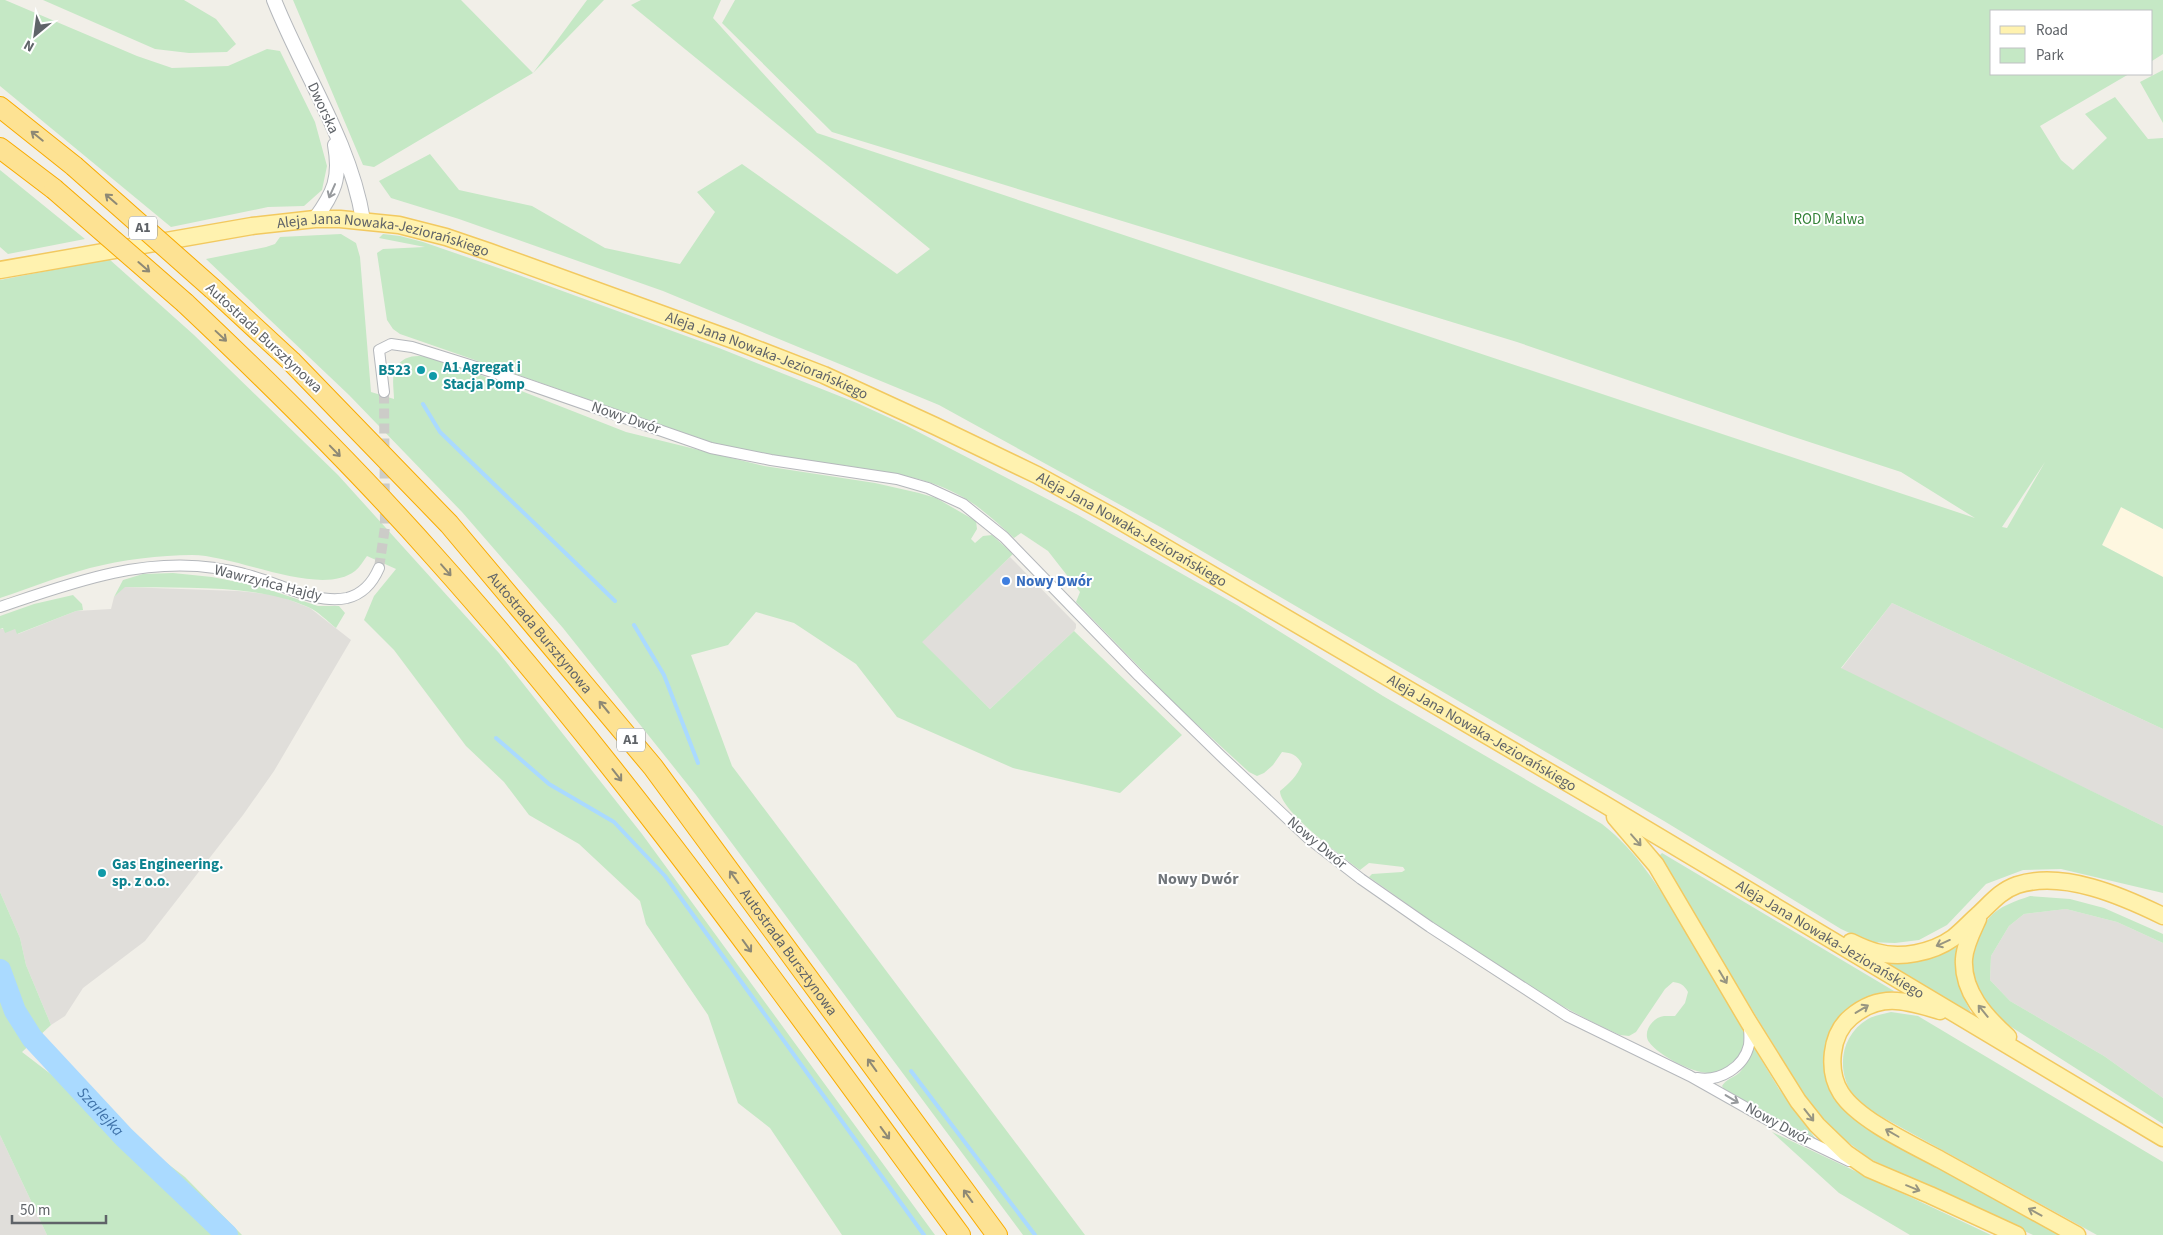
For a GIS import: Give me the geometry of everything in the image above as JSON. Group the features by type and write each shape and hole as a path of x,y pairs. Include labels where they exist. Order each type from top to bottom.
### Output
{"highway":[{"name":"Autostrada Bursztynowa","path":"0,106 74,166 291,361 449,524 659,775 997,1235"},
{"name":"Autostrada Bursztynowa","path":"0,148 54,190 185,302 268,381 408,527 523,658 608,763 708,892 960,1235"}],"main road":[{"name":"Aleja Jana Nowaka-Jeziorańskiego","path":"0,270 252,226 314,220 363,220 422,231 500,256 736,341 815,372 935,426 1036,475 1110,514 1604,804 2163,1138"},
{"path":"1604,804 1656,865 1748,1021 1798,1100 1817,1124 1846,1153 1869,1169 2017,1235"},
{"path":"1803,923 1876,952 1897,955 1923,952 1952,939 1994,898 2018,885 2038,880 2066,881 2139,904 2163,908"},
{"path":"2139,904 2163,916"},
{"path":"1980,913 1968,941 1964,959 1966,983 1977,1002 1993,1023 2030,1058"},
{"path":"1966,1019 1902,1000 1878,1002 1862,1007 1847,1020 1837,1039 1832,1055 1832,1074 1841,1094 1860,1113 1893,1134 2077,1235"}],"street":[{"name":"Dworska","path":"274,0 331,124 357,186 363,220"},
{"path":"314,220 330,197 337,182 338,159 331,124"},
{"name":"Nowy Dwór","path":"384,392 378,350 391,344 412,347 500,375 711,448 771,460 897,479 928,488 963,504 1004,537 1174,712 1308,838 1332,856 1430,927 1567,1016 1690,1076 1791,1133 1869,1169"},
{"name":"Wawrzyńca Hajdy","path":"0,607 85,580 129,569 162,566 213,568 245,574 309,595 346,598 354,596 369,585 379,568"},
{"name":"Nowy Dwór","path":"1690,1076 1708,1079 1733,1069 1744,1057 1747,1050 1749,1042 1748,1021"}],"shaded area":[{"path":"2121,507 2163,529 2163,577 2102,545"},
{"path":"1010,557 1076,624 1076,628 990,709 921,642"},
{"path":"124,587 238,591 277,595 310,608 351,640 274,771 243,815 145,941 83,988 65,1016 51,1025 26,965 20,938 0,892 0,629 15,629 18,634 76,611 111,609 114,597"},
{"path":"1892,603 2163,729 2163,826 1841,669"},
{"path":"2066,909 2117,922 2163,943 2163,1098 2104,1056 2010,1001 1990,980 1991,956 2009,926 2024,914"},
{"path":"0,1135 47,1235 0,1235"}],"green space":[{"path":"0,0 5,0 137,56 172,68 228,66 267,49 280,51 315,122 327,166 322,190 304,206 268,207 171,227 0,86"},
{"path":"43,0 184,0 216,19 236,44 227,52 189,53 155,49"},
{"path":"293,0 461,0 533,73 374,167 363,165"},
{"path":"587,0 604,0 533,73"},
{"name":"ROD Malwa","path":"641,0 721,0 713,18 817,133 1975,518 1901,472 1517,342 832,132 722,23 735,0 2163,0 2163,54 2153,60 2153,10 1990,10 1990,75 2127,75 2040,126 2061,160 2073,170 2107,138 2085,114 2115,97 2148,139 2163,138 2163,529 2121,507 2102,545 2163,577 2163,729 1892,603 1841,668 2163,826 2163,893 2061,869 2023,870 1986,884 1947,925 1919,940 1895,943 1869,942 1841,929 1664,821 1164,529 939,405 663,291 459,219 391,198 379,181 430,154 459,190 532,206 605,248 680,264 715,212 697,192 742,164 897,274 930,249 631,5","holes":["2045,462 2007,528 2002,527"]},
{"path":"2163,70 2163,123 2140,82"},
{"path":"0,170 85,239 8,254 0,247"},
{"path":"341,234 356,243 360,257 371,392 394,399 394,375 396,368 401,362 414,356 429,357 450,363 626,432 764,466 875,483 936,498 976,521 977,529 971,539 975,543 983,536 992,535 1013,554 922,642 990,709 1074,631 1182,735 1120,793 1013,768 897,717 856,664 794,623 756,612 728,645 691,655 732,766 1085,1235 1023,1235 696,795 563,628 462,512 349,395 206,259 266,247 275,244 280,237"},
{"path":"383,234 423,242 719,348 857,403 905,425 1078,515 1237,605 1383,696 1602,824 1626,846 1647,871 1742,1021 1744,1042 1742,1051 1733,1063 1723,1070 1716,1072 1702,1072 1685,1067 1667,1058 1653,1047 1647,1038 1648,1030 1656,1019 1664,1016 1675,1016 1685,1003 1688,992 1684,986 1673,982 1665,989 1636,1032 1629,1036 1620,1035 1587,1019 1522,982 1369,877 1372,874 1402,872 1405,870 1403,867 1369,863 1360,870 1327,845 1290,810 1283,800 1280,791 1293,779 1300,768 1302,764 1298,758 1282,752 1273,765 1264,773 1257,776 1249,772 1179,708 1076,602 1080,592 1048,551 1021,533 1014,538 965,498 933,483 908,476 765,454 713,443 400,334 393,329 387,320 377,253 383,249 425,247 379,238"},
{"path":"109,259 194,335 338,475 499,653 642,834 935,1235 842,1235 770,1128 738,1103 708,1015 646,924 640,901 579,844 529,815 504,782 466,746 394,650 364,620 374,596 396,569 367,556 355,571 340,578 321,580 300,578 210,557 192,555 167,556 128,560 90,568 0,598 0,280"},
{"path":"173,573 212,577 258,586 318,606 339,606 345,613 336,628 308,607 287,599 265,594 218,589 125,587 114,597 123,580 143,574"},
{"path":"73,595 82,604 83,610 17,634 15,629 5,633 3,628 0,629 0,616 34,604"},
{"path":"1662,853 1894,991 1868,997 1847,1011 1834,1091 2065,1235 2033,1235 1870,1159 1836,1133 1810,1103 1796,1081 1658,857"},
{"path":"0,892 20,938 26,965 51,1025 22,1052 185,1177 242,1235 47,1235 0,1135"},
{"path":"2030,896 2070,899 2104,908 2163,934 2163,943 2117,922 2066,909 2024,914 2009,926 1991,956 1990,980 2010,1001 2104,1056 2163,1098 2163,1124 1991,1014 1973,988 1970,961 1979,933 1989,918 1998,910"},
{"path":"1962,939 1958,962 1959,980 1964,997 1974,1018 1879,962 1904,962 1923,958 1941,951"},
{"path":"1891,1012 1918,1016 2163,1162 2163,1235 2097,1235 1873,1112 1859,1101 1852,1094 1844,1074 1843,1063 1847,1043 1859,1026 1868,1019"},
{"path":"1753,1046 1779,1089 1818,1142 1724,1089 1722,1086 1744,1067"},
{"path":"1772,1132 1991,1235 1910,1235 1839,1193"}],"waterway":[{"path":"423,404 440,432 615,601"},
{"path":"634,625 664,675 698,763"},
{"path":"496,738 549,784 614,822 665,876 924,1235"},
{"name":"Szarlejka","path":"0,970 15,1011 32,1038 124,1137 227,1235"},
{"path":"911,1071 1035,1235"}],"tunnel":[{"path":"379,568 385,527 384,392"}],"place":[{"name":"B523","path":"421,370"},
{"name":"A1 Agregat i Stacja Pomp","path":"433,376"},
{"name":"Nowy Dwór","path":"1006,581"},
{"name":"Gas Engineering. sp. z o.o.","path":"102,873"}],"district":[{"name":"Nowy Dwór","path":"1198,879"}]}
